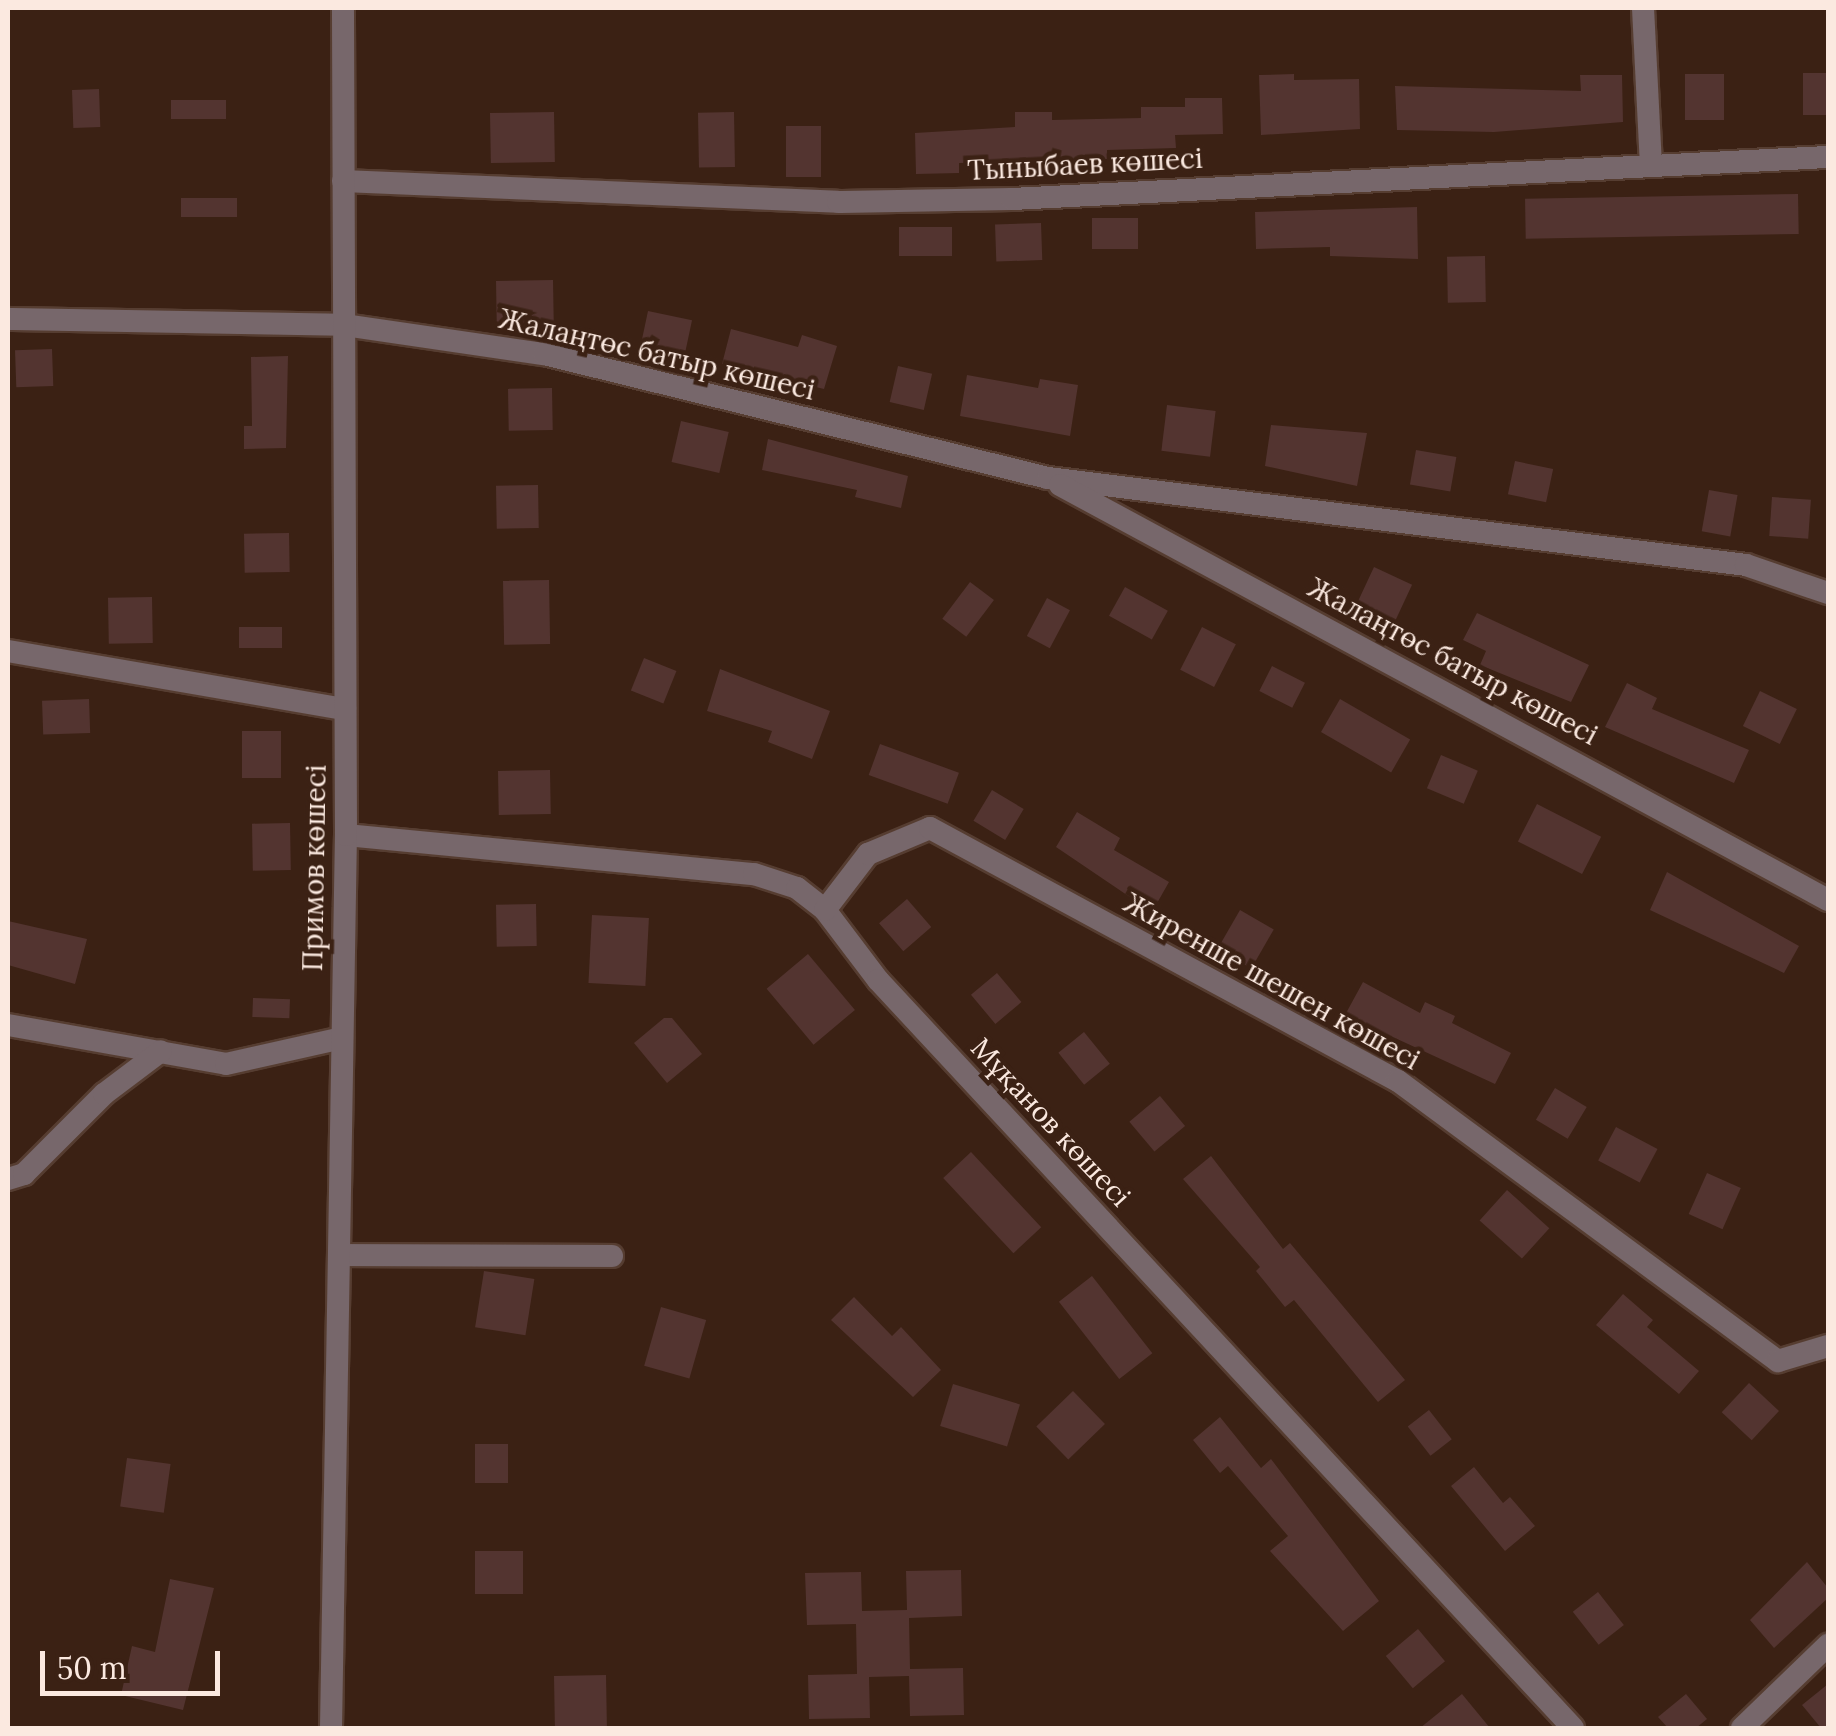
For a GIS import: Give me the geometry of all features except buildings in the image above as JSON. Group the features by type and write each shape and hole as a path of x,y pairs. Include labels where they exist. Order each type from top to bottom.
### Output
{"street":[{"name":"Примов көшесі","path":"331,1728 346,835 342,8"},
{"path":"1643,8 1651,166"},
{"name":"Тыныбаев көшесі","path":"343,181 838,202 1828,157"},
{"name":"Жалаңтөс батыр көшесі","path":"8,319 344,325 544,354 1048,478 1746,565 1828,593"},
{"name":"Жалаңтөс батыр көшесі","path":"1048,478 1824,887"},
{"path":"8,651 345,710"},
{"name":"Жиренше шешен көшесі","path":"825,910 868,854 930,828 1398,1081 1778,1361 1828,1346"},
{"name":"Мұқанов көшесі","path":"346,835 754,874 797,888 825,910 878,980 1573,1728"},
{"path":"8,1025 226,1064 342,1038"},
{"path":"8,1179 24,1174 104,1094 161,1051"},
{"path":"339,1255 612,1256"},
{"path":"1742,1728 1828,1645"}]}
